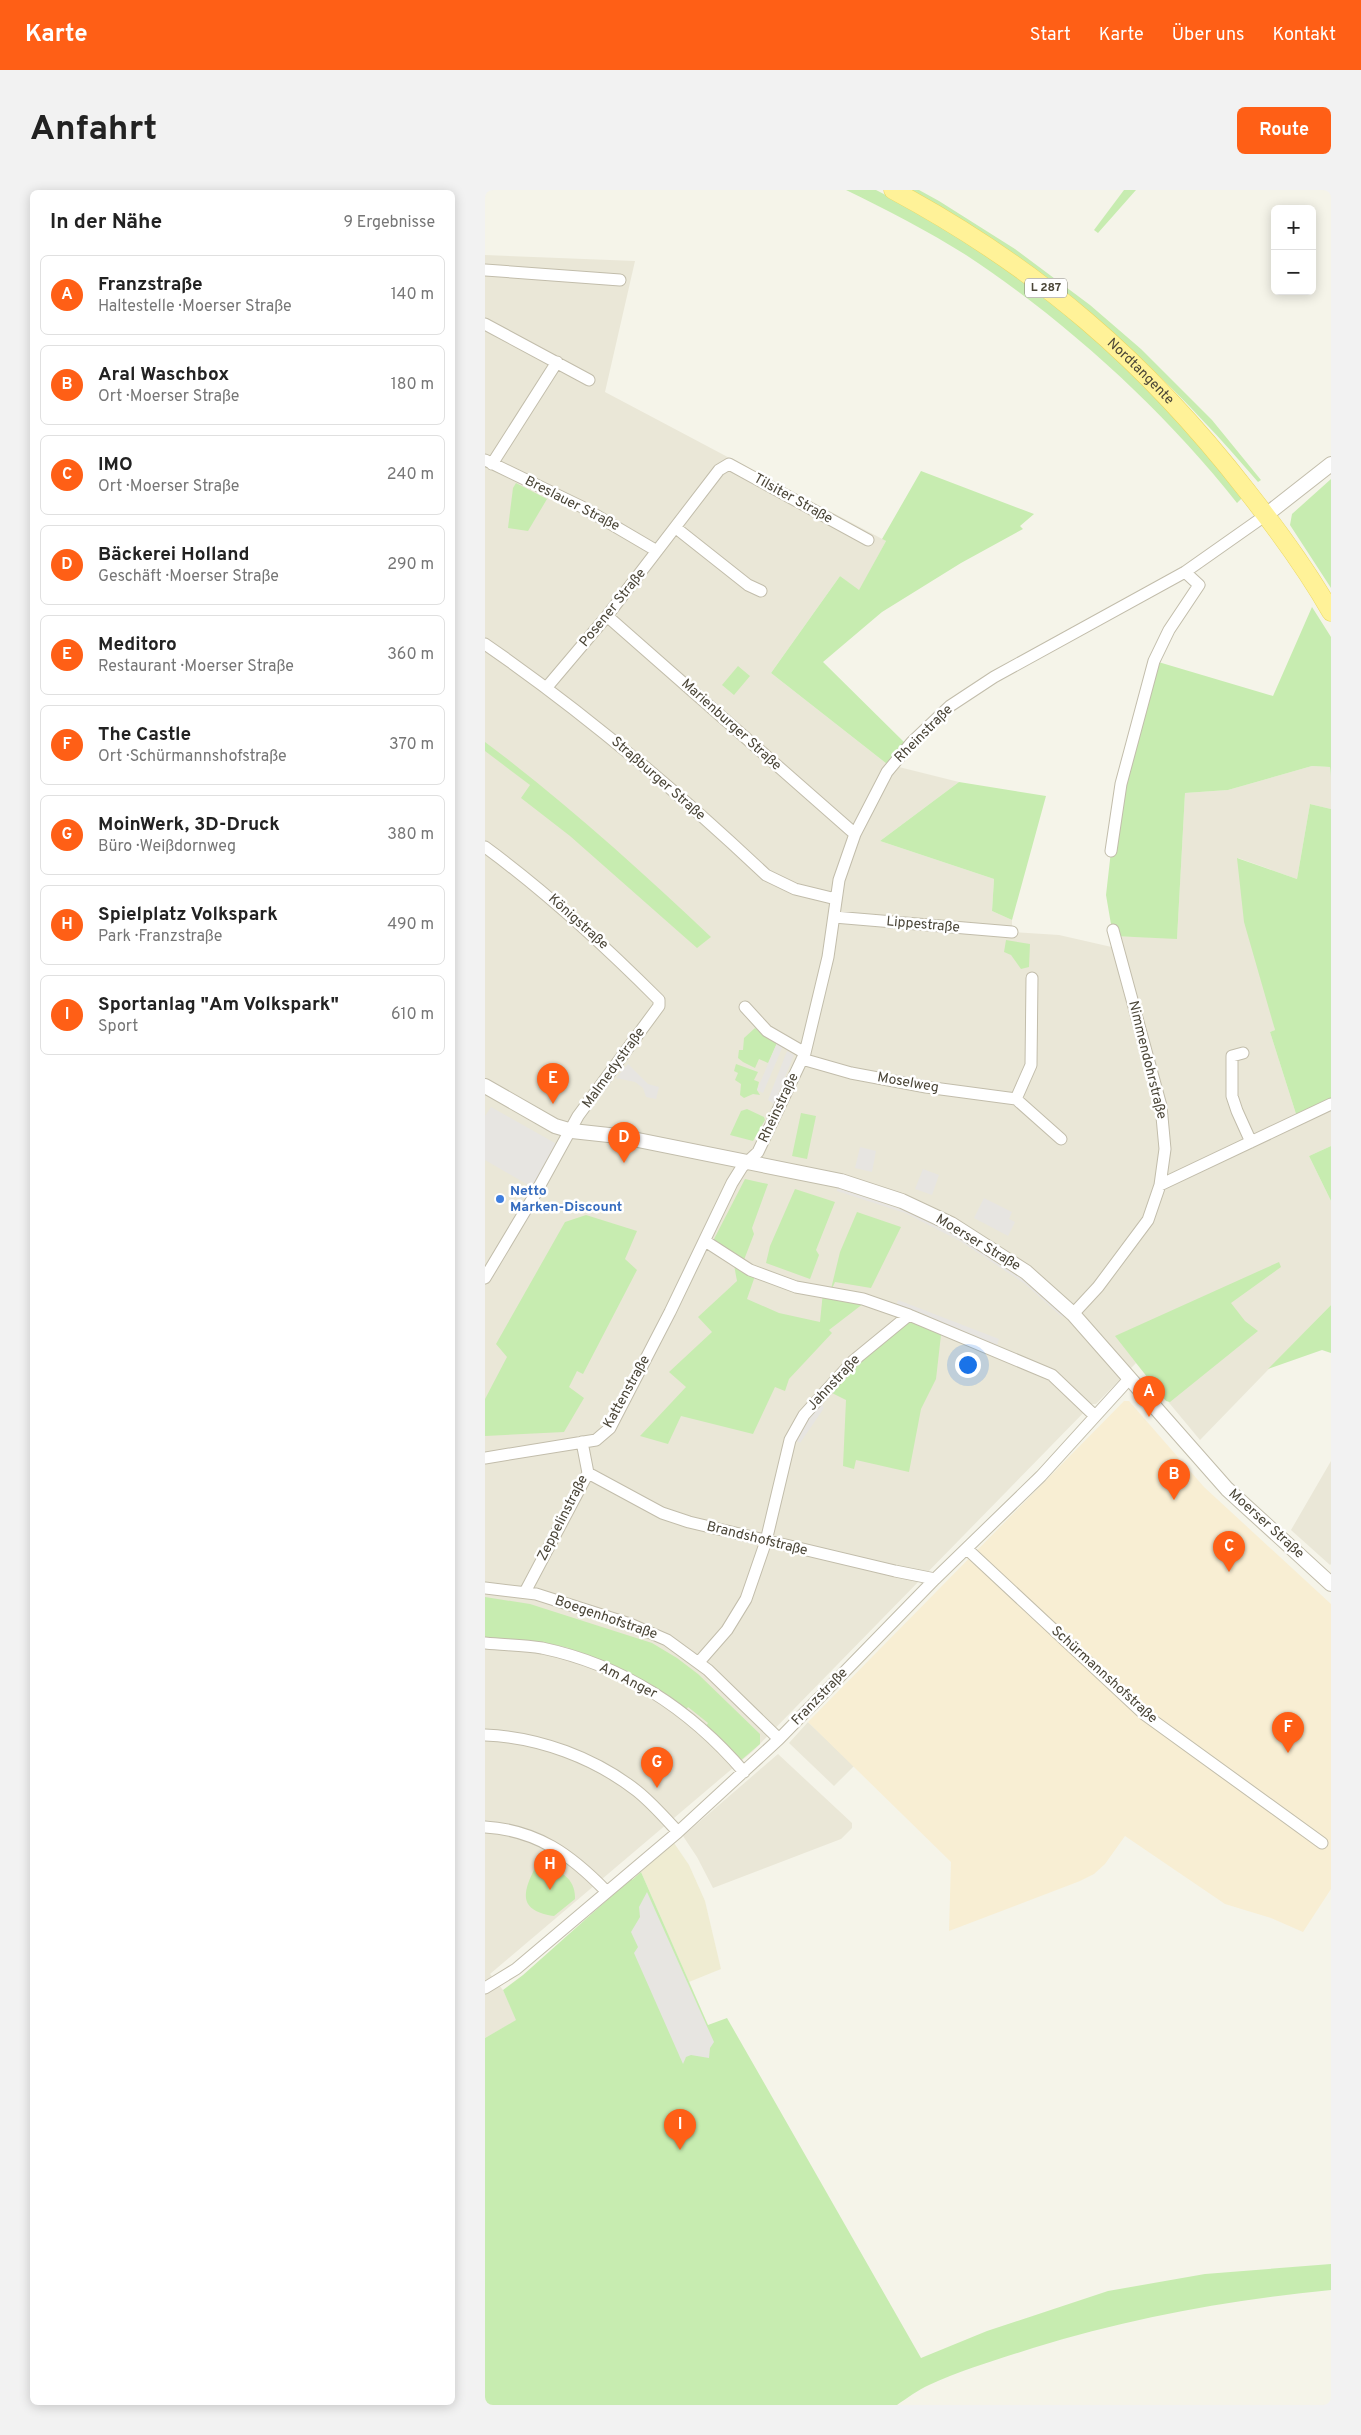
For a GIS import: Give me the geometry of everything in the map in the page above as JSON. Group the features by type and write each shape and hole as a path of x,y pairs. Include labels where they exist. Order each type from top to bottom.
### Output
{"main road":[{"name":"Nordtangente","path":"893,190 964,230 1037,281 1109,339 1135,363 1222,458 1266,515 1331,612"}],"street":[{"path":"485,270 620,280"},
{"path":"485,324 589,380"},
{"path":"489,462 557,362"},
{"name":"Breslauer Straße","path":"489,462 582,507 657,551"},
{"name":"Tilsiter Straße","path":"719,470 729,464 868,540"},
{"path":"1266,515 1331,464"},
{"name":"Posener Straße","path":"547,687 607,616 719,470"},
{"name":"Rheinstraße","path":"750,1162 764,1140 803,1056 827,962 839,880 855,834 887,772 912,742 950,706 994,677 1185,572 1266,515"},
{"path":"676,528 748,585 761,591"},
{"path":"1111,851 1121,784 1154,662 1169,630 1199,585 1185,572"},
{"name":"Marienburger Straße","path":"607,616 855,834"},
{"name":"Straßburger Straße","path":"485,644 547,687 651,772 767,875 795,889 836,899"},
{"name":"Königstraße","path":"485,848 545,892 597,939 659,1000 659,1006"},
{"name":"Lippestraße","path":"834,917 1012,932"},
{"name":"Nimmendohrstraße","path":"1073,1314 1099,1287 1148,1220 1160,1185 1165,1149 1161,1106 1113,930"},
{"path":"1032,978 1031,1065 1016,1099 1061,1139"},
{"name":"Malmedystraße","path":"485,1278 488,1265 572,1131 578,1116 659,1006"},
{"path":"745,1007 767,1031 803,1056"},
{"path":"1243,1053 1232,1056 1232,1096 1251,1142"},
{"name":"Moselweg","path":"803,1056 851,1073 926,1087 1016,1099"},
{"name":"Moerser Straße","path":"485,1086 555,1126 572,1131 618,1136 841,1181 902,1201 951,1224 1027,1272 1073,1314 1227,1489 1331,1584"},
{"path":"1160,1185 1331,1104"},
{"name":"Kattenstraße","path":"485,1458 596,1440 610,1428 705,1241 732,1183 742,1167 750,1162"},
{"path":"705,1241 750,1270 796,1287 863,1298 909,1315 1053,1375 1095,1416"},
{"name":"Jahnstraße","path":"699,1662 727,1630 746,1599 766,1541 790,1440 804,1415 853,1360 909,1315"},
{"name":"Franzstraße","path":"485,1988 516,1969 606,1890 677,1832 779,1739 935,1579 1041,1476 1130,1378"},
{"name":"Zeppelinstraße","path":"525,1592 588,1473 582,1442"},
{"name":"Brandshofstraße","path":"588,1473 662,1513 766,1541 935,1579"},
{"name":"Schürmannshofstraße","path":"967,1549 1144,1714 1322,1843"},
{"name":"Boegenhofstraße","path":"485,1588 525,1592 643,1629 667,1640 699,1662 779,1739"},
{"name":"Am Anger","path":"485,1643 549,1650 599,1665 625,1676 681,1710 720,1744 744,1772"},
{"path":"485,1735 533,1742 589,1762 637,1791 677,1832"},
{"path":"485,1827 513,1831 537,1838 567,1854 606,1890"}],"shaded area":[{"path":"485,255 635,261 605,392 886,541 859,591 840,576 771,673 887,764 959,782 880,841 994,879 992,911 1012,920 1012,932 1059,935 1116,948 1113,936 1177,938 1185,793 1228,790 1312,766 1330,767 1331,809 1310,804 1297,879 1238,858 1275,1030 1270,1032 1296,1114 1331,1099 1331,1146 1309,1156 1331,1201 1331,1305 1200,1440 1136,1363 1096,1404 1092,1404 753,1751 490,1974 503,1990 517,2020 485,2038"},
{"path":"777,1043 783,1046 763,1093 757,1090"},
{"path":"787,1051 794,1055 774,1104 768,1100"},
{"path":"628,1064 648,1084 659,1087 656,1099 646,1097 643,1088 635,1082 616,1078"},
{"path":"491,1107 562,1147 537,1190 485,1160 485,1116"},
{"path":"860,1147 876,1151 872,1172 855,1168"},
{"path":"923,1169 939,1175 932,1195 915,1189"},
{"path":"837,1188 906,1211 962,1238 1027,1282 1064,1315 1062,1317 1025,1284 960,1241 905,1213 837,1191"},
{"path":"984,1198 1012,1212 1009,1219 1015,1222 1008,1236 974,1218"},
{"path":"898,1300 999,1339 995,1352 895,1308"},
{"path":"819,1398 824,1408 800,1443 794,1439"},
{"path":"1124,1401 1129,1401 1204,1487 1331,1604 1331,1889 1303,1932 1271,1918 1225,1904 1125,1836 1105,1864 1094,1874 949,1931 951,1862 808,1722"},
{"path":"1331,1461 1331,1564 1330,1565 1291,1530"},
{"path":"808,1722 854,1766 834,1786 789,1743"},
{"path":"778,1754 852,1823 852,1828 841,1839 713,1888 697,1857 683,1836"},
{"path":"674,1843 689,1865 705,1901 721,1969 689,1982 641,1872"},
{"path":"647,1892 714,2042 710,2048 709,2058 691,2055 686,2057 683,2064 634,1953 638,1947 631,1932 640,1917 639,1907"}],"green space":[{"path":"846,190 876,190 911,208 948,230 1036,290 1080,325 1134,373 1196,440 1242,498 1237,503 1208,468 1145,401 1111,368 1040,308 952,246"},
{"path":"911,190 919,190 939,201 1015,249 1090,305 1141,349 1212,420 1261,480 1258,482 1181,398 1098,320 1008,250 961,219"},
{"path":"1124,190 1136,190 1098,233 1094,230"},
{"path":"921,471 1034,514 1020,526 1023,529 961,563 882,612 823,662 905,743 887,764 771,673 840,576 859,590 886,541 882,539"},
{"path":"1331,479 1331,588 1290,525 1292,514"},
{"path":"516,483 547,499 528,531 508,528 513,488"},
{"path":"1312,607 1331,637 1331,777 1330,767 1312,766 1228,790 1185,793 1177,939 1113,936 1106,895 1111,851 1155,661 1273,696"},
{"path":"738,666 750,676 734,695 722,685"},
{"path":"485,742 601,836 711,937 697,948 570,836 521,798 530,785 485,751"},
{"path":"959,782 1046,796 1012,920 992,911 994,879 880,841"},
{"path":"1310,804 1331,809 1331,1099 1296,1114 1270,1032 1275,1030 1244,922 1237,858 1297,879"},
{"path":"1006,940 1030,944 1029,967 1021,969 1011,955 1004,952"},
{"path":"755,1028 777,1043 768,1063 759,1059 755,1068 738,1058 739,1050 743,1050 744,1038"},
{"path":"736,1064 758,1072 754,1080 759,1082 757,1090 760,1095 753,1094 744,1098 740,1095 741,1084 735,1080 738,1073 734,1071"},
{"path":"747,1109 764,1117 765,1120 753,1141 730,1135 741,1111"},
{"path":"801,1113 816,1116 807,1159 792,1156"},
{"path":"1331,1146 1331,1201 1309,1156"},
{"path":"745,1179 768,1184 752,1228 754,1234 742,1265 713,1241"},
{"path":"795,1189 835,1202 816,1250 819,1255 810,1279 766,1263 770,1246"},
{"path":"857,1212 901,1227 871,1288 835,1282 830,1293 840,1252"},
{"path":"586,1215 637,1231 625,1259 637,1270 583,1374 577,1371 569,1387 584,1398 564,1432 485,1436 485,1399 507,1357 496,1344 565,1222"},
{"path":"1279,1262 1281,1267 1231,1303 1245,1321 1258,1331 1170,1402 1166,1401 1115,1336"},
{"path":"734,1265 755,1276 747,1299 779,1313 820,1322 823,1292 868,1300 829,1330 832,1333 789,1379 785,1391 775,1387 753,1434 681,1416 668,1444 640,1436 686,1387 669,1372 712,1332 698,1317 737,1281"},
{"path":"1331,1305 1331,1353 1322,1350 1268,1369"},
{"path":"905,1318 941,1335 936,1379 921,1409 909,1472 856,1460 854,1469 843,1466 846,1400 826,1390"},
{"path":"485,1597 530,1604 652,1643 677,1658 698,1674 760,1734 760,1744 740,1761 706,1726 708,1723 688,1707 686,1710 568,1652 569,1648 541,1642 541,1646 485,1640"},
{"path":"542,1866 561,1872 570,1881 575,1892 575,1899 554,1916 535,1910 529,1906 527,1900 527,1886 530,1878 535,1868"},
{"path":"641,1872 708,2025 727,2018 921,2358 987,2331 1108,2291 1205,2274 1331,2264 1331,2290 1218,2305 1143,2319 1070,2337 954,2374 925,2387 897,2405 485,2405 485,2038 516,2020 503,1990 523,1975"}],"place":[{"name":"Meditoro","path":"553,1104"},
{"name":"Bäckerei Holland","path":"624,1163"},
{"name":"Netto Marken-Discount","path":"500,1199"},
{"name":"Franzstraße","path":"1149,1417"},
{"name":"Aral Waschbox","path":"1174,1500"},
{"name":"IMO","path":"1229,1572"},
{"name":"The Castle","path":"1288,1753"},
{"name":"MoinWerk, 3D-Druck","path":"657,1788"},
{"name":"Spielplatz Volkspark","path":"550,1890"},
{"name":"Sportanlag \"Am Volkspark\"","path":"680,2150"}]}
